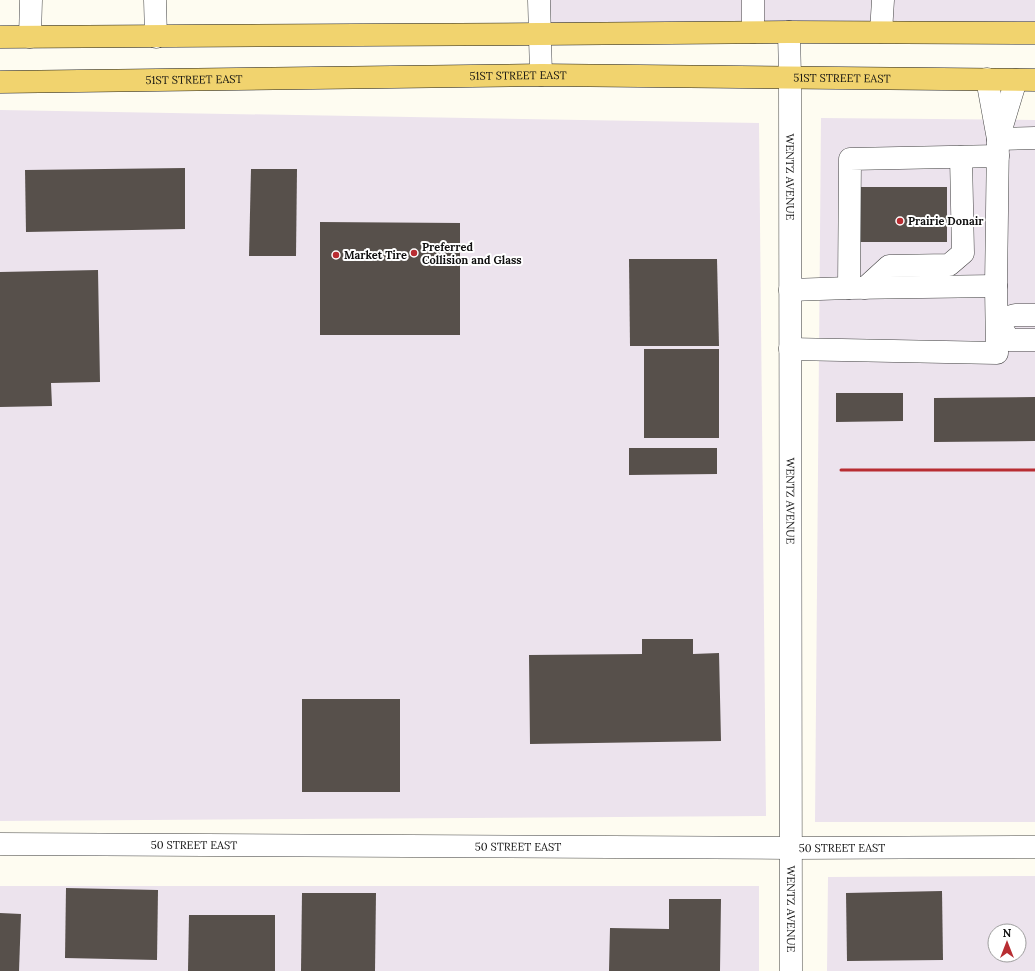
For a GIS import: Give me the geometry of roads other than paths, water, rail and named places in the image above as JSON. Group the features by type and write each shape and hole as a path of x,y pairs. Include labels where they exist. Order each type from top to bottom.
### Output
{"main road":[{"path":"0,37 752,32 1035,33"},
{"name":"51ST STREET EAST","path":"0,82 540,75 1025,80"}],"street":[{"path":"30,37 31,0"},
{"path":"155,0 156,37"},
{"path":"539,0 540,75"},
{"path":"752,32 753,0"},
{"path":"881,32 883,0"},
{"name":"WENTZ AVENUE","path":"789,32 791,971"},
{"path":"987,79 998,148 996,286 997,353"},
{"path":"998,148 1025,80"},
{"path":"857,288 850,158 961,157 1035,138"},
{"path":"857,288 889,266 949,265 963,253 961,157"},
{"path":"790,290 996,286"},
{"path":"997,320 1015,315 1035,315"},
{"path":"997,320 1013,330 1035,330"},
{"path":"997,320 1009,340 1035,340"},
{"path":"790,349 1035,353"},
{"name":"50 STREET EAST","path":"0,844 790,848 1035,847"}],"railway":[{"path":"841,470 1035,470"}],"place":[{"name":"Prairie Donair","path":"900,221"},
{"name":"Preferred Collision and Glass","path":"414,253"},
{"name":"Market Tire","path":"336,255"}]}
